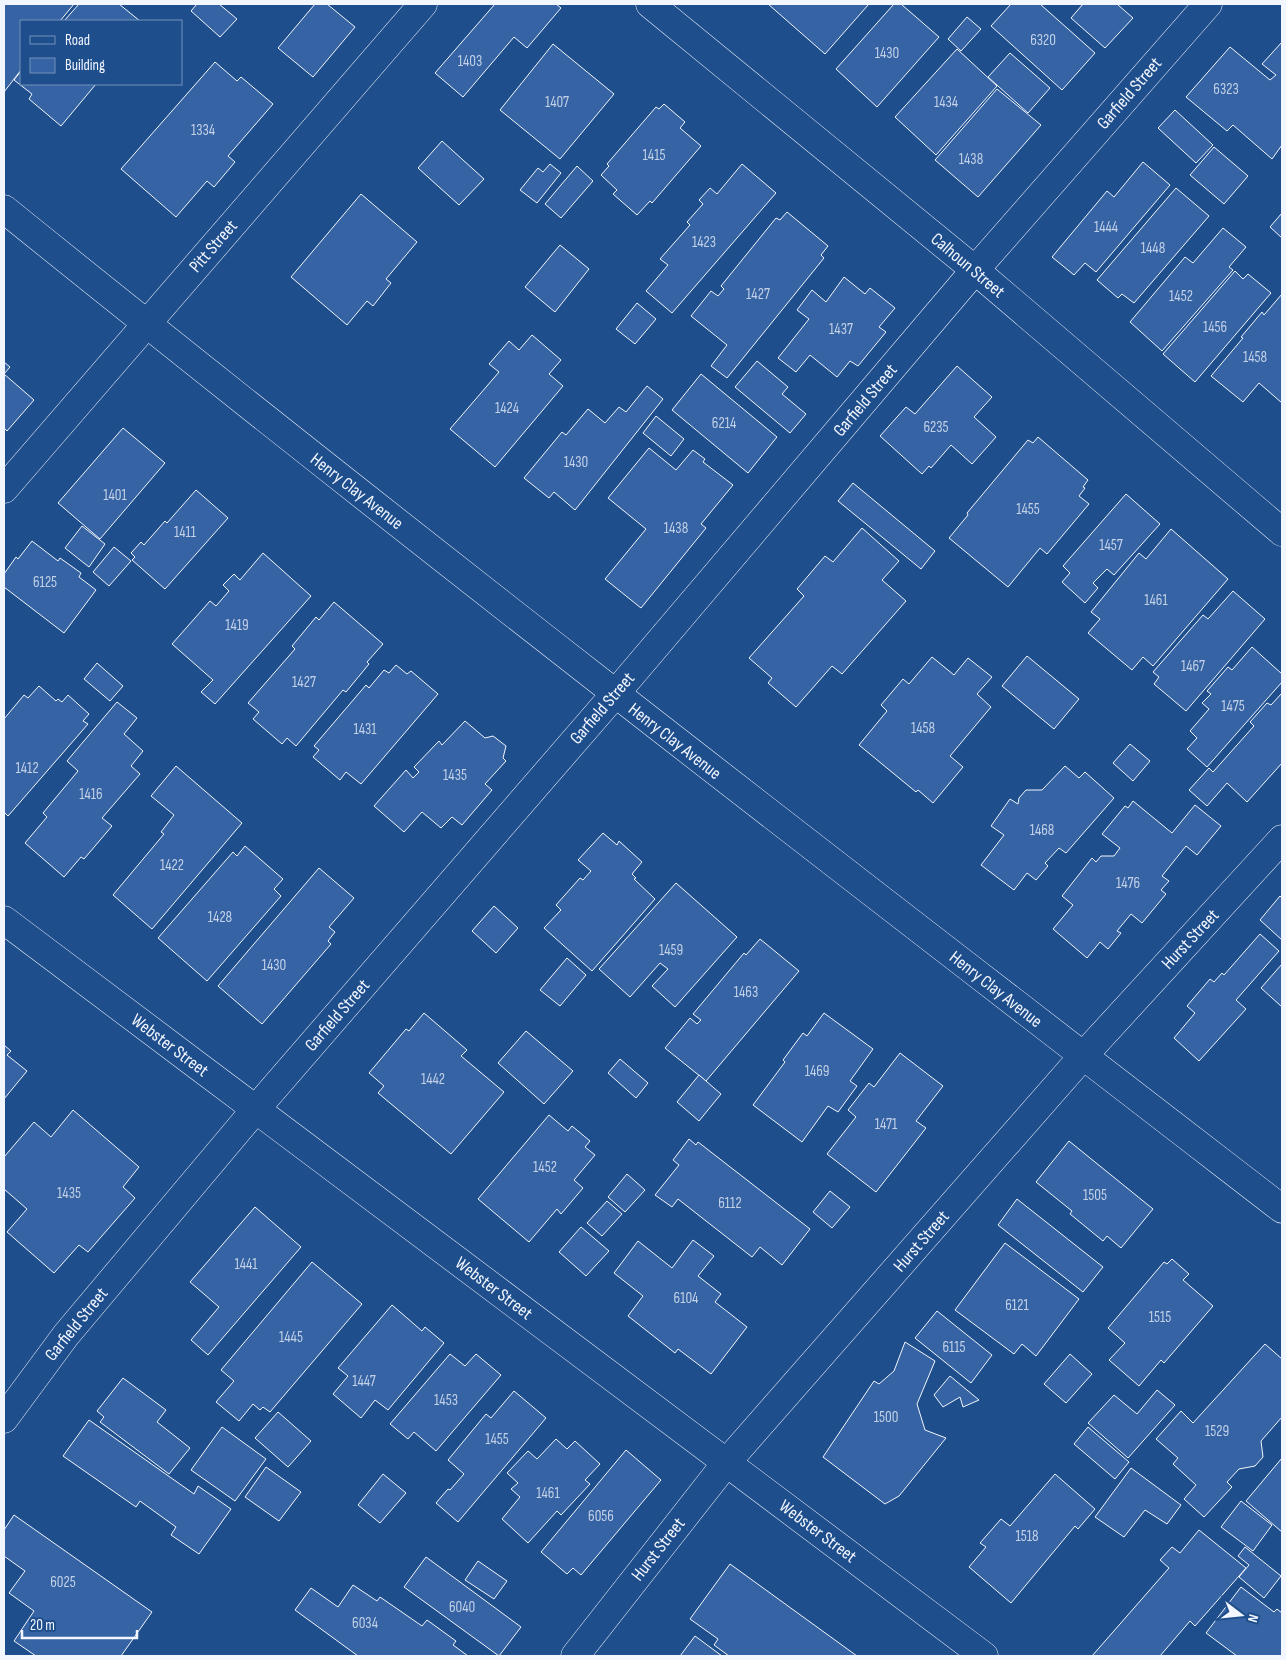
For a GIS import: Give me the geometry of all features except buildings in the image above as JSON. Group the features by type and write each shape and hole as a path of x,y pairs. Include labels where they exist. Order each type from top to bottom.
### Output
{"street":[{"name":"Pitt Street","path":"4,489 145,323 423,4"},
{"name":"Calhoun Street","path":"650,4 975,270 1282,532"},
{"name":"Garfield Street","path":"4,1419 66,1335 255,1110 615,694 975,270 1208,4"},
{"name":"Henry Clay Avenue","path":"4,210 615,694 1282,1210"},
{"name":"Hurst Street","path":"575,1656 727,1462 1083,1056 1282,839"},
{"name":"Webster Street","path":"4,920 984,1656"}]}
